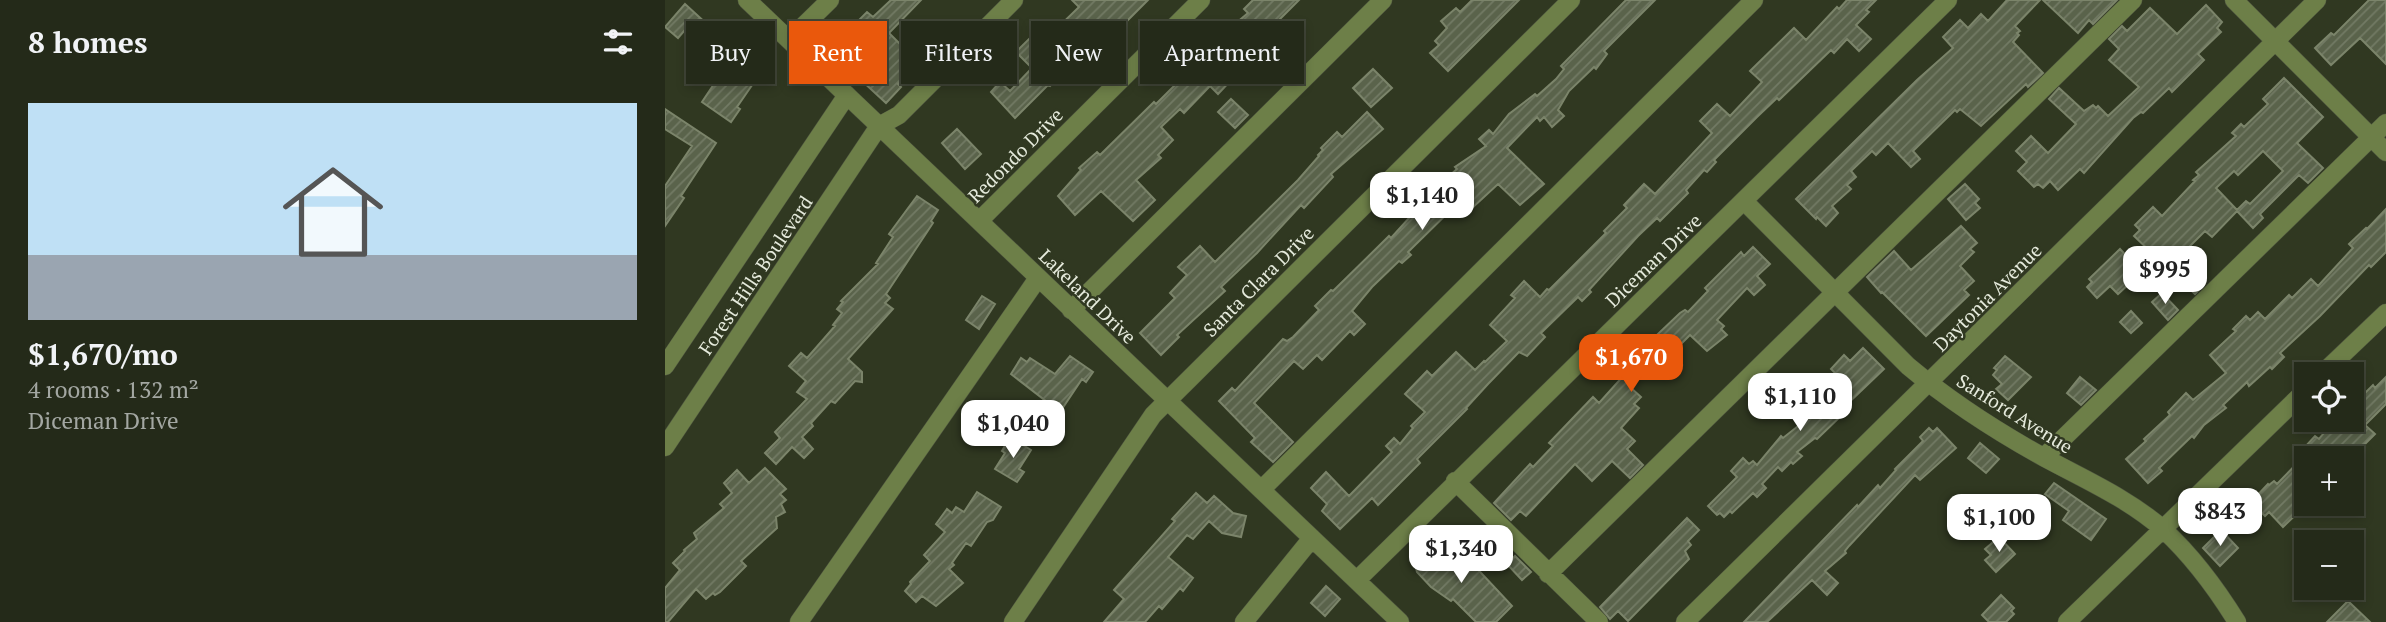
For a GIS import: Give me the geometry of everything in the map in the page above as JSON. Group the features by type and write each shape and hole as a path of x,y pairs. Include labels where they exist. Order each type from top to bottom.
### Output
{"street":[{"name":"Lakeland Drive","path":"747,0 789,40"},
{"path":"808,21 829,0"},
{"path":"879,126 899,115 1014,0"},
{"name":"Redondo Drive","path":"979,221 1201,0"},
{"path":"1071,310 1383,0"},
{"name":"Santa Clara Drive","path":"1013,622 1153,415 1570,0"},
{"path":"1262,489 1754,0"},
{"name":"Diceman Drive","path":"1357,580 1948,0"},
{"path":"1548,575 2133,0"},
{"path":"2234,0 2386,152"},
{"name":"Daytonia Avenue","path":"1685,622 2317,0"},
{"name":"Lakeland Drive","path":"836,84 1400,622"},
{"name":"Forest Hills Boulevard","path":"665,366 847,94"},
{"path":"2043,457 2386,123"},
{"name":"Forest Hills Boulevard","path":"665,447 879,126"},
{"name":"Sanford Avenue","path":"1744,201 1907,366 1987,425 2116,496 2162,529 2190,556 2218,591 2237,622"},
{"path":"799,622 1038,278"},
{"path":"2335,362 2386,313"},
{"path":"2067,622 2294,402"},
{"path":"1455,481 1599,622"},
{"path":"1244,622 1312,538"}],"building":[{"path":"891,0 921,0 889,33 901,45 901,81 898,84 901,87 886,103 865,84 887,84 887,21 858,21 867,12 873,17"},
{"path":"1072,0 1148,0 1126,22 1065,21 1079,7"},
{"path":"1253,0 1299,0 1278,21 1244,21 1241,19 1248,13 1244,9"},
{"path":"1472,0 1519,0 1448,71 1430,53 1439,45 1435,41 1447,28 1441,21 1456,8 1460,12"},
{"path":"1626,0 1655,0 1604,51 1607,54 1596,69 1594,67 1569,91 1558,110 1564,116 1552,127 1544,117 1540,121 1537,117 1507,148 1544,184 1520,205 1498,184 1472,208 1463,198 1408,252 1411,255 1402,263 1399,261 1352,311 1365,324 1354,335 1350,331 1322,360 1317,355 1303,369 1294,361 1254,403 1293,442 1273,462 1251,442 1255,438 1219,401 1232,388 1235,391 1283,339 1287,341 1293,337 1319,310 1315,306 1389,236 1391,238 1428,197 1436,197 1452,180 1448,177 1457,169 1455,167 1486,146 1479,139 1489,130 1493,134 1509,114 1535,94 1537,96 1556,79 1564,69 1561,66"},
{"path":"1847,0 1876,0 1856,25 1871,39 1859,51 1847,39 1834,53 1831,50 1779,100 1777,98 1714,160 1716,162 1707,172 1704,170 1686,190 1688,193 1660,221 1657,218 1638,236 1582,301 1578,297 1541,333 1545,337 1527,356 1519,352 1417,459 1420,463 1378,505 1372,498 1340,529 1322,511 1327,504 1311,488 1326,472 1349,496 1392,452 1386,446 1394,438 1400,444 1413,428 1411,426 1425,412 1405,394 1427,371 1432,376 1456,352 1475,370 1485,362 1507,341 1490,325 1515,298 1511,295 1524,281 1540,297 1549,290 1606,233 1604,231 1627,208 1624,205 1644,184 1655,194 1712,133 1700,121 1717,104 1730,116 1762,82 1750,71 1794,28 1806,40"},
{"path":"2007,0 2040,0 2015,26 2020,31 2013,42 2043,73 2028,87 2026,84 1981,126 1960,109 1957,112 1955,110 1913,151 1920,159 1911,167 1888,143 1876,155 1872,151 1851,171 1856,177 1847,185 1851,189 1832,206 1838,213 1826,226 1817,217 1816,219 1796,199 1953,48 1943,37 1960,20 1968,28 1981,14 1988,21"},
{"path":"2043,0 2117,0 2093,24 2089,20 2078,33"},
{"path":"2369,0 2386,0 2386,64 2360,38 2331,65 2315,48 2331,33 2334,35"},
{"path":"685,4 704,21 686,21 686,33 684,31 678,38 665,27"},
{"path":"2206,5 2222,22 2217,28 2221,32 2198,54 2204,60 2172,92 2169,88 2143,113 2133,118 2084,173 2080,169 2058,190 2050,181 2043,188 2038,184 2034,187 2018,171 2027,162 2016,151 2031,136 2048,153 2076,124 2049,99 2059,88 2084,111 2093,105 2096,108 2098,106 2108,116 2139,87 2109,60 2119,49 2109,39 2122,26 2127,31 2150,8 2177,34"},
{"path":"1031,39 1031,67 1017,53"},
{"path":"1031,69 1031,84 1052,84 1015,118 991,92 998,84 1010,91"},
{"path":"1373,69 1392,88 1371,107 1353,88"},
{"path":"2284,78 2323,117 2297,143 2323,168 2308,183 2299,175 2260,214 2263,218 2253,228 2237,211 2212,237 2205,231 2182,254 2194,265 2189,270 2205,284 2195,294 2134,236 2140,230 2135,225 2153,207 2162,216 2195,181 2193,180 2199,175 2196,172 2236,136 2232,133 2241,124 2244,127 2268,104 2263,99","holes":["2263,151 2283,171 2250,204 2246,201 2237,210 2216,188 2234,171 2238,175"]},
{"path":"714,84 753,84 737,107 740,109 731,122 702,102"},
{"path":"1176,84 1227,84 1218,94 1210,86 1184,113 1180,109 1161,127 1173,140 1158,155 1161,158 1136,180 1155,200 1133,221 1101,191 1075,215 1058,196 1081,170 1079,168 1097,152 1100,155 1154,102 1156,104"},
{"path":"1231,99 1248,115 1235,128 1218,112"},
{"path":"665,109 716,143 665,226 665,186 692,146 665,129"},
{"path":"1367,112 1383,129 1331,174 1333,177 1304,208 1301,205 1221,287 1225,291 1177,335 1179,337 1161,355 1140,333 1175,298 1170,293 1187,275 1178,267 1200,246 1215,262 1298,180 1319,156 1323,150 1321,148 1337,132 1342,137"},
{"path":"957,129 981,154 965,169 942,143"},
{"path":"1965,184 1979,199 1975,203 1980,208 1966,220 1948,199"},
{"path":"917,196 938,210 931,221 933,223 886,294 890,298 885,303 893,309 848,359 862,372 862,382 855,381 835,403 831,401 811,423 813,426 802,437 813,449 804,458 792,447 776,464 765,453 780,438 775,432 807,399 797,392 806,381 789,366 801,353 807,358 835,326 833,325 842,313 837,309 843,302 841,301 878,264 876,263 893,237 889,234"},
{"path":"2386,209 2386,252 2371,267 2369,265 2280,353 2284,357 2272,369 2270,367 2249,386 2247,382 2223,405 2226,408 2204,425 2194,438 2192,436 2159,468 2162,471 2148,483 2126,459 2170,415 2168,412 2186,393 2193,400 2226,373 2210,355 2236,331 2233,329 2246,316 2250,320 2258,312 2265,319 2289,295 2292,298 2311,279 2318,286 2353,248 2349,244"},
{"path":"1961,226 1977,243 1970,249 1974,252 1960,266 1974,281 1964,290 1969,295 1926,336 1867,277 1894,251 1911,270"},
{"path":"1753,247 1770,264 1757,276 1765,285 1754,295 1747,288 1717,320 1724,326 1721,329 1727,335 1707,351 1690,335 1671,354 1682,365 1671,377 1658,364 1652,370 1649,366 1630,387 1641,397 1634,404 1639,408 1621,428 1635,441 1627,449 1643,465 1630,478 1612,461 1592,481 1575,464 1526,516 1520,511 1511,520 1494,503 1530,464 1533,467 1553,446 1549,443 1593,397 1599,403 1626,373 1624,371 1637,354 1680,313 1685,310 1688,312 1708,291 1705,288 1741,252 1744,256"},
{"path":"2120,249 2142,272 2118,294 2110,286 2097,298 2087,287 2092,282 2089,279"},
{"path":"2162,293 2178,310 2168,320 2152,302"},
{"path":"982,296 995,304 979,329 966,320"},
{"path":"2131,311 2142,323 2131,333 2120,322"},
{"path":"1863,348 1884,369 1841,410 1844,413 1817,439 1797,452 1802,456 1782,471 1778,467 1762,484 1766,488 1757,497 1753,493 1732,513 1730,511 1724,517 1720,513 1717,515 1708,506 1737,477 1731,471 1743,458 1749,464 1753,461 1757,465 1781,436 1783,438 1807,419 1803,415 1841,379 1831,369 1844,355 1850,361"},
{"path":"1070,356 1093,372 1086,382 1082,379 1060,412 1011,374 1021,358 1027,362 1030,358 1055,374"},
{"path":"2005,356 2031,377 2008,400 1996,389 2002,384 1993,375 1997,370 1994,368"},
{"path":"2080,377 2096,390 2081,405 2067,393"},
{"path":"2386,377 2386,404 2365,425 2375,434 2363,446 2306,446 2315,436 2319,439 2325,432 2364,432 2364,394 2373,385 2375,388"},
{"path":"1929,428 1933,432 1937,428 1956,448 1920,480 1915,475 1849,546 1846,553 1825,571 1838,583 1827,595 1812,580 1767,622 1744,622 1857,505 1858,507 1878,485 1880,488 1923,441 1920,437"},
{"path":"1010,437 1031,450 1019,469 1024,472 1017,482 995,469 1005,453 1002,451"},
{"path":"1980,443 1999,459 1986,473 1968,458"},
{"path":"2294,466 2294,516 2283,527 2269,512 2265,516 2251,502 2268,484 2274,481 2277,484"},
{"path":"765,468 786,489 780,494 786,500 781,504 785,512 776,517 777,528 741,561 746,566 720,592 715,595 713,593 706,599 696,589 668,622 665,622 665,588 680,570 673,563 697,539 694,533 724,508 720,504 732,493 724,483 737,470 749,483"},
{"path":"2054,483 2106,519 2091,540 2063,520 2069,511 2045,494"},
{"path":"977,492 1001,507 971,546 966,543 949,569 963,583 936,606 922,596 916,602 905,591 930,561 924,555 945,532 936,524 947,509 952,513 956,507 964,512"},
{"path":"1196,493 1207,503 1214,496 1233,513 1246,516 1241,537 1222,533 1209,521 1193,539 1187,535 1168,557 1193,578 1183,591 1180,588 1162,609 1159,606 1145,622 1104,622 1124,599 1114,590"},
{"path":"1687,518 1699,530 1688,541 1691,545 1685,551 1689,559 1628,621 1618,611 1610,619 1600,607"},
{"path":"2221,530 2238,548 2220,566 2203,548"},
{"path":"1999,537 2015,554 1996,572 1985,560 1991,555 1985,549"},
{"path":"1433,540 1458,566 1462,561 1465,564 1469,560 1512,606 1496,622 1476,622 1453,599 1451,601 1431,587 1417,572 1418,566 1413,561"},
{"path":"1515,556 1531,572 1522,580 1507,564"},
{"path":"1326,586 1340,599 1325,616 1311,603"},
{"path":"2001,595 2014,608 2011,611 2014,614 2006,622 1989,622 1982,615"},
{"path":"2348,601 2370,622 2327,622"}]}
